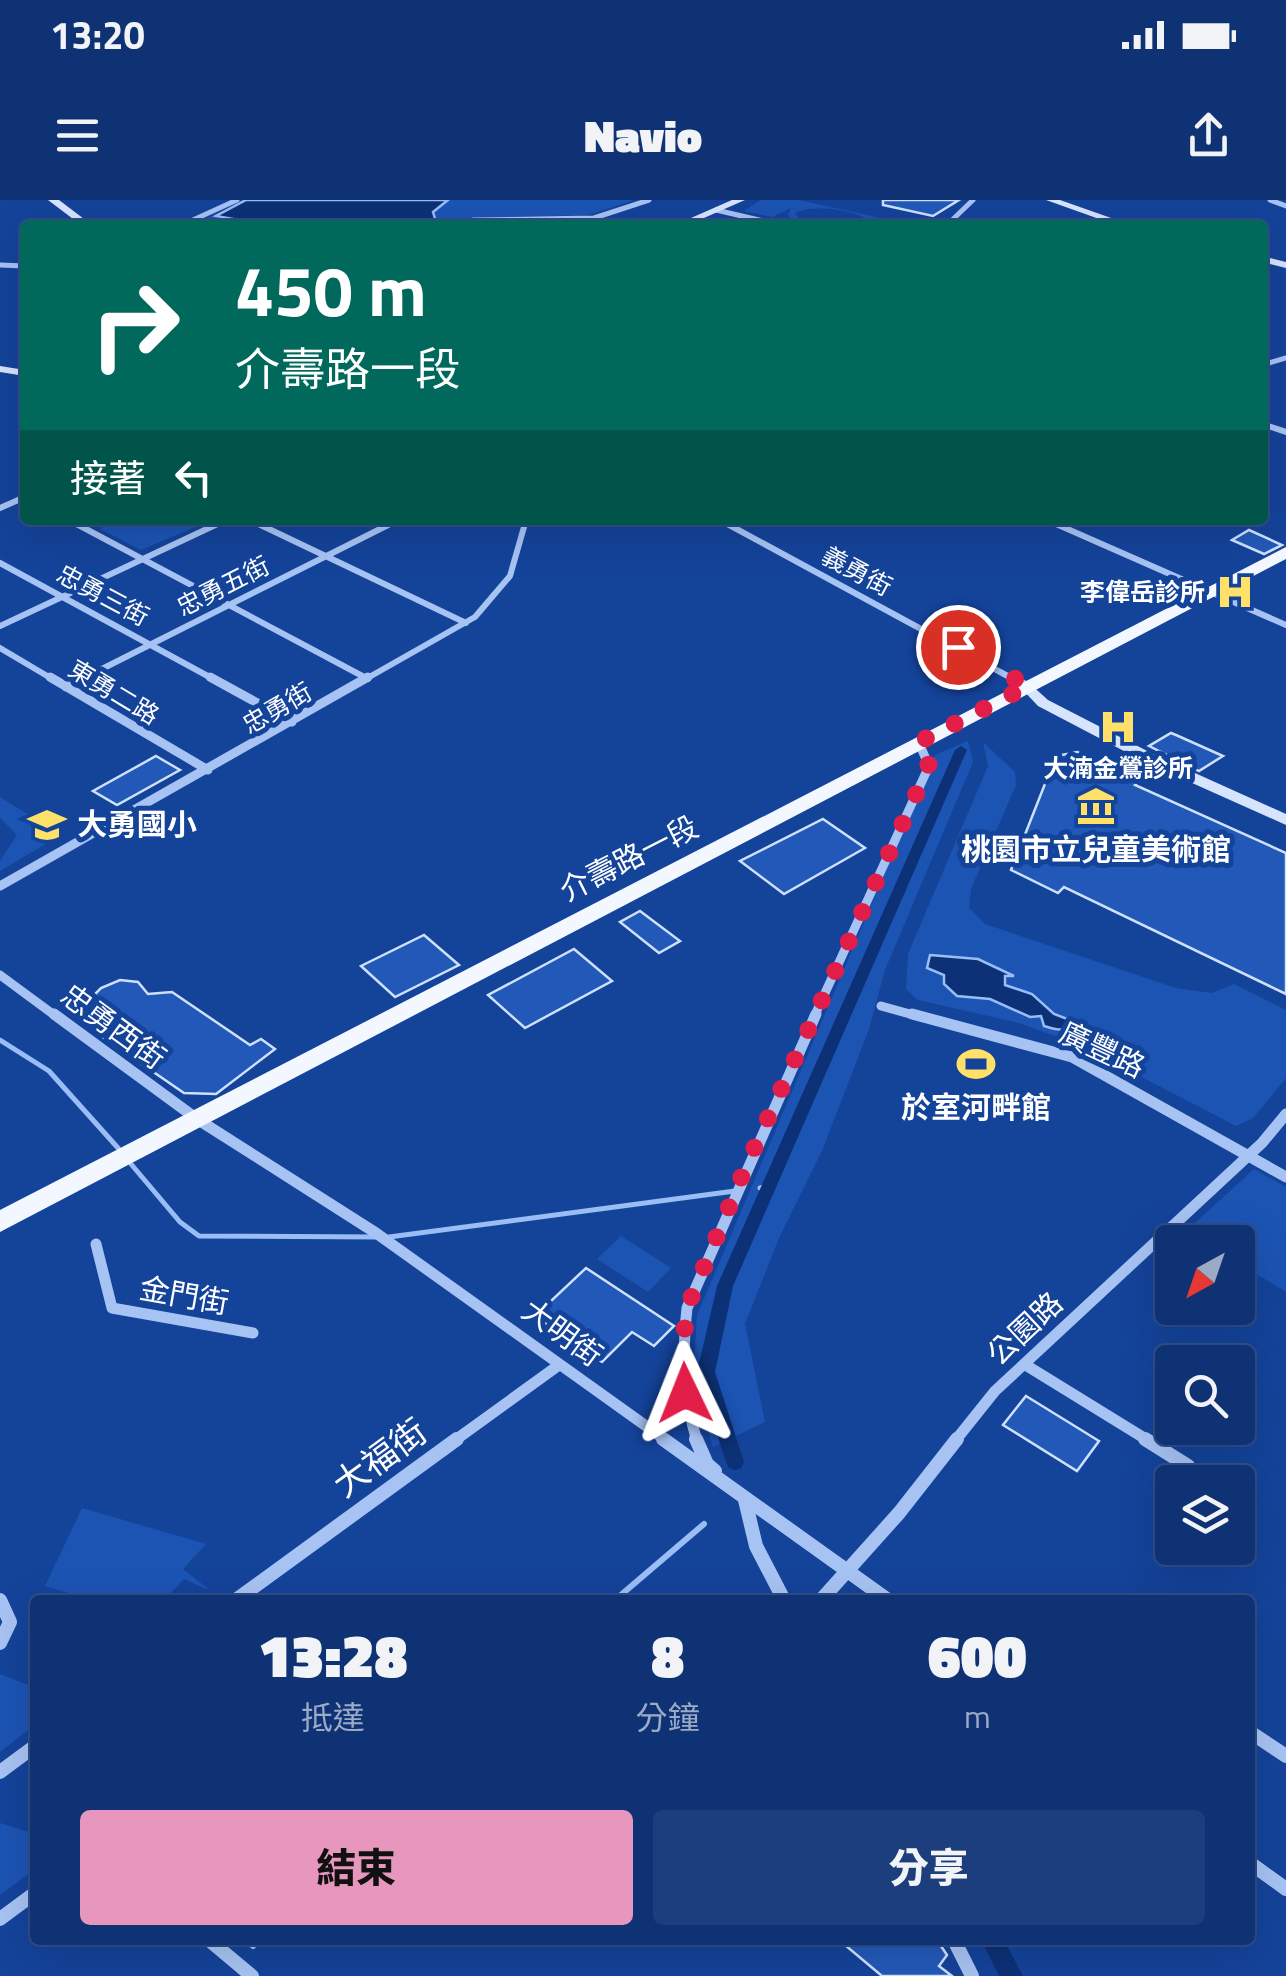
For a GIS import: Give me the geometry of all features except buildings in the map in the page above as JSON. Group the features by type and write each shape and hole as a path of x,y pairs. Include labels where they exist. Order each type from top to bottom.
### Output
{"main road":[{"name":"介壽路一段","path":"0,1222 1286,552"}],"street":[{"path":"42,200 68,220"},
{"path":"53,200 81,220"},
{"path":"193,220 237,200"},
{"path":"473,220 600,217 649,200"},
{"path":"953,220 973,200"},
{"path":"1050,200 1111,220"},
{"path":"1270,200 1286,206"},
{"path":"692,220 736,201"},
{"path":"716,210 759,220"},
{"path":"80,525 368,679"},
{"path":"84,527 89,525"},
{"path":"0,626 215,525"},
{"path":"261,525 466,623"},
{"name":"忠勇五街","path":"66,687 388,525"},
{"name":"忠勇街","path":"0,886 466,623 510,576 525,525"},
{"name":"義勇街","path":"729,525 1028,686"},
{"path":"1059,525 1286,625"},
{"name":"忠勇三街","path":"0,563 292,722"},
{"name":"東勇二路","path":"0,648 208,770"},
{"path":"1028,686 1043,703 1149,758 1286,820"},
{"path":"781,1595 756,1546 744,1499 707,1464 696,1438 685,1393 682,1354 687,1308 747,1164 929,766 919,742"},
{"name":"忠勇西街","path":"0,974 197,1119"},
{"name":"廣豐路","path":"881,1006 1072,1056 1286,1177"},
{"name":"公園路","path":"826,1595 849,1572 995,1391 1248,1156 1286,1114"},
{"name":"大明街","path":"197,1119 382,1238 881,1595"},
{"name":"金門街","path":"96,1244 112,1308 253,1333"},
{"path":"1024,1364 1186,1465"},
{"name":"大福街","path":"243,1595 560,1365"},
{"path":"0,1600 10,1622 0,1643"},
{"path":"1255,1735 1286,1756"},
{"path":"0,1772 30,1750"},
{"path":"1255,1866 1286,1888"},
{"path":"0,1919 30,1897"},
{"path":"215,1945 252,1976"},
{"path":"956,1945 972,1976"}],"shaded area":[{"path":"246,200 448,200 433,212 435,220 239,220 216,216"},
{"path":"247,200 632,201 588,215 469,220 205,219"},
{"path":"761,200 799,200 889,220 867,220 848,212 824,209 795,213 800,220 791,220 791,208 772,217 743,211"},
{"path":"106,525 200,525 141,550 100,529"},
{"path":"968,741 973,762 885,970 869,1029 822,1151 779,1238 745,1324 765,1422 713,1447 693,1384 697,1315 935,755"},
{"path":"983,742 1015,772 1016,785 971,889 969,908 985,924 1176,988 1212,993 1234,984 1286,1010 1286,1078 1253,1118 1236,1126 1080,1045 1019,1023 918,1000 906,989 908,954 988,766"},
{"path":"0,797 61,835 0,871 0,861 17,835 0,818"},
{"path":"930,955 978,959 1014,976 1005,976 1005,985 1032,994 1054,1014 1070,1020 1071,1026 1051,1028 1044,1026 1041,1016 1030,1017 990,999 957,996 944,984 944,975 927,968"},
{"path":"1254,1169 1286,1187 1286,1292 1255,1273 1255,1225 1193,1225"},
{"path":"621,1236 671,1268 648,1292 597,1259"},
{"path":"82,1508 206,1544 183,1569 211,1591 184,1579 169,1595 75,1595 45,1586"},
{"path":"0,1674 30,1686 30,1729 0,1752"},
{"path":"0,1823 30,1832 30,1873 0,1895"}],"waterway":[{"path":"735,1462 706,1372 725,1286 961,750"},
{"path":"0,1040 49,1071 118,1148"},
{"path":"131,1164 180,1222 199,1236 378,1237"},
{"path":"760,1188 769,1186"},
{"path":"389,1237 735,1191"},
{"path":"621,1595 704,1524"},
{"path":"995,1945 1012,1976"}],"place":[{"name":"李偉岳診所","path":"1235,592"},
{"name":"大湳金鶯診所","path":"1118,727"},
{"name":"桃園市立兒童美術館","path":"1096,806"},
{"name":"大勇國小","path":"47,825"},
{"name":"於室河畔館","path":"976,1064"}],"route":[{"path":"685,1393 682,1354 687,1308 747,1164 929,766 919,742 1028,686 958,647"}]}
